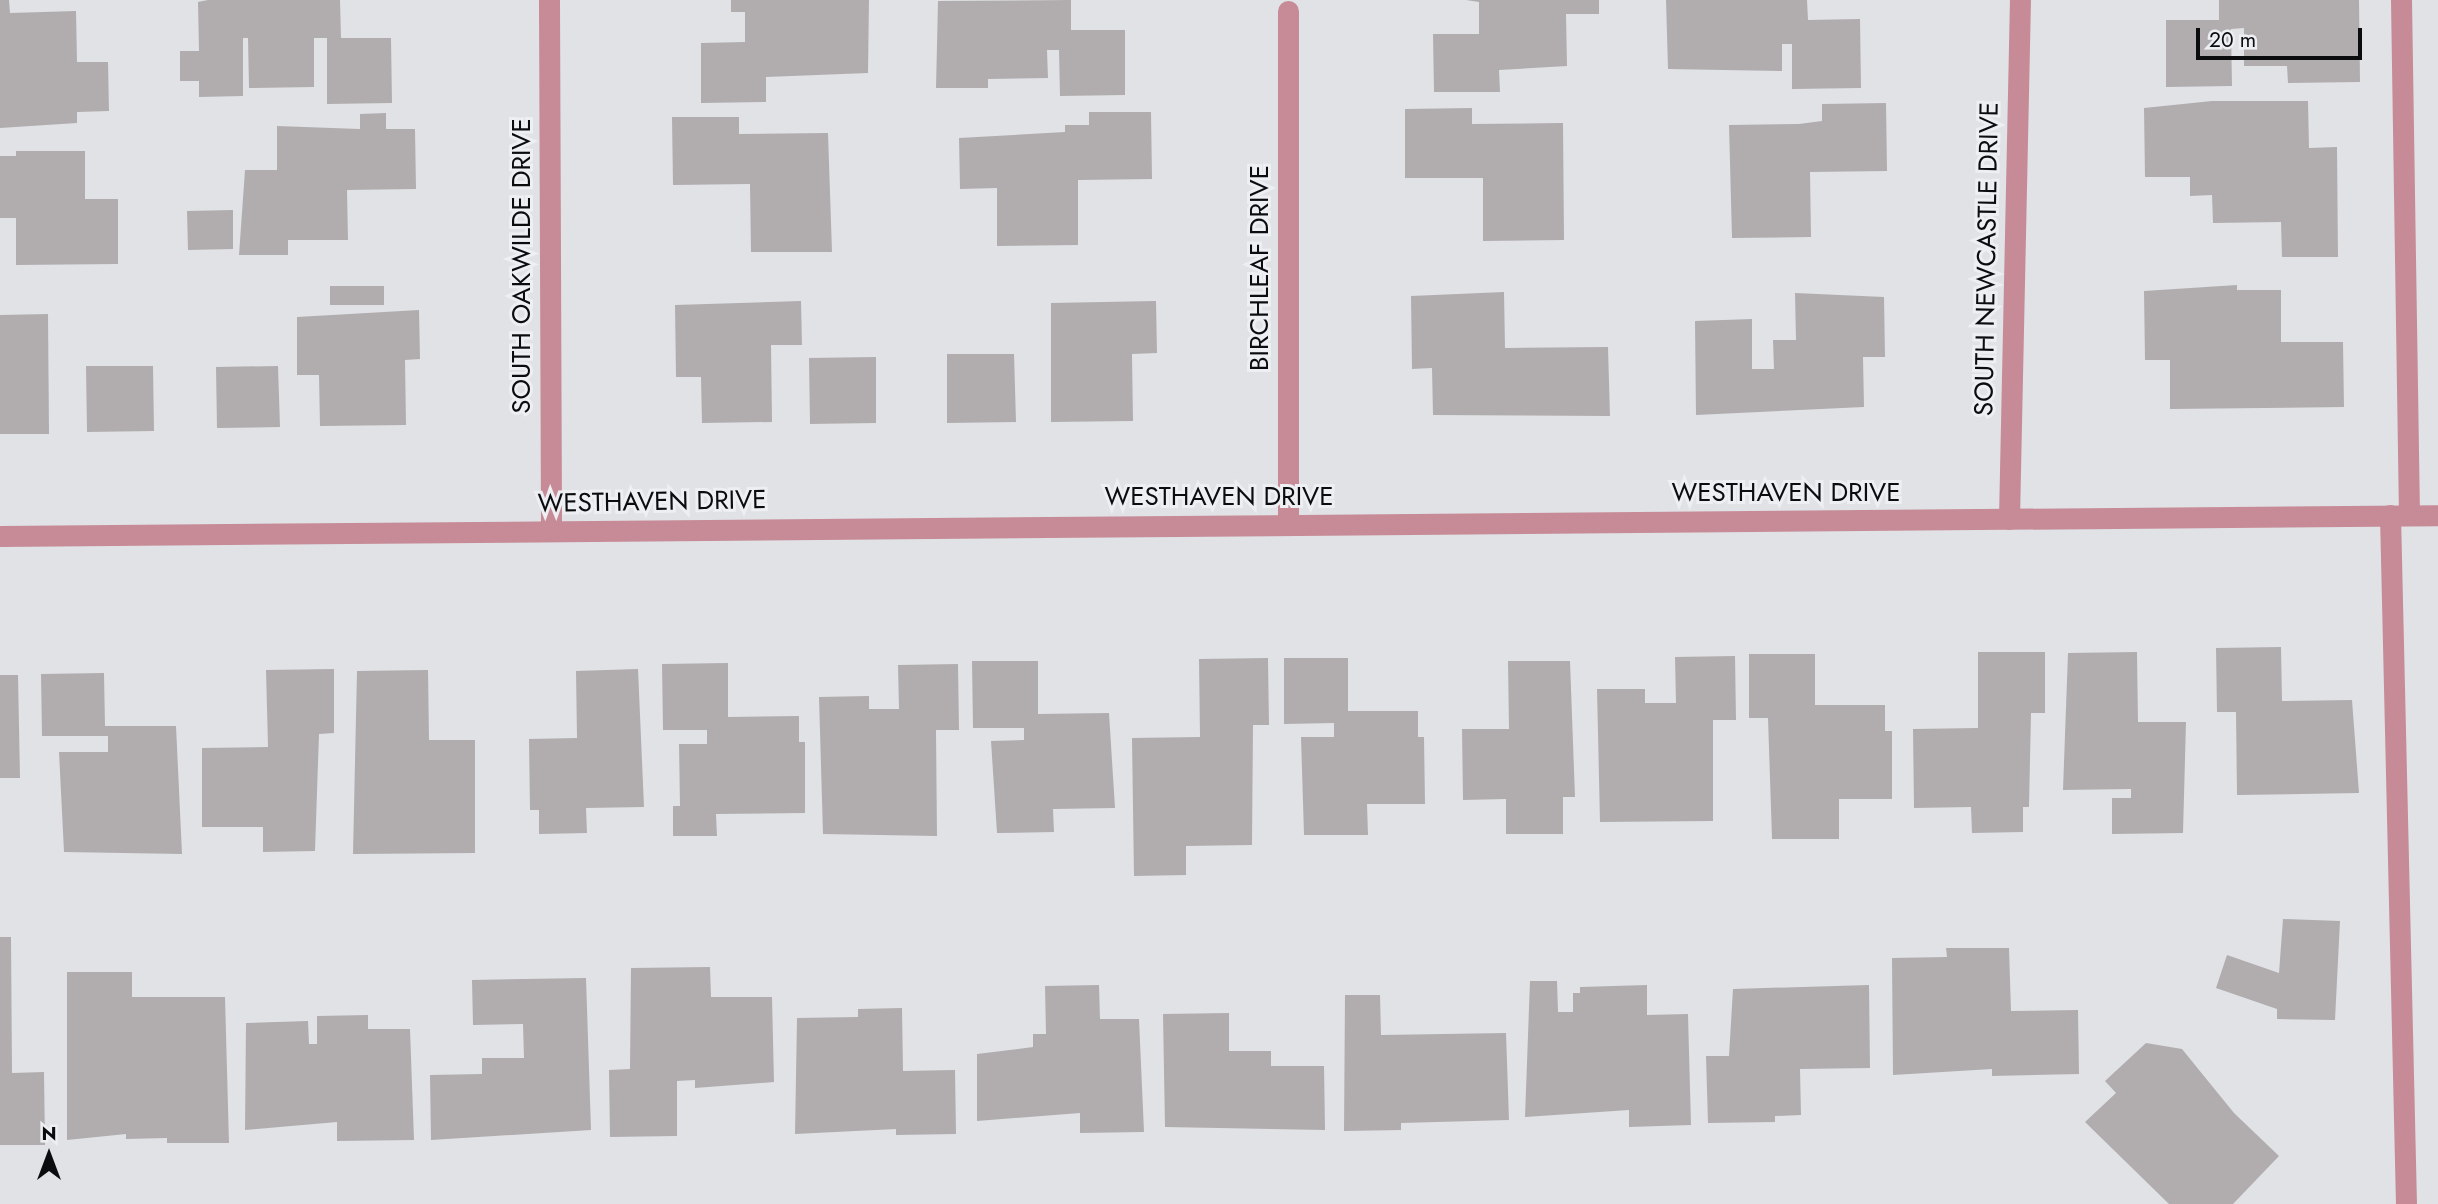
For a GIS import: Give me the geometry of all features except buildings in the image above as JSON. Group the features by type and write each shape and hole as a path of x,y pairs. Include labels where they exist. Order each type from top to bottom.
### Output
{"street":[{"name":"SOUTH OAKWILDE DRIVE","path":"549,0 551,531"},
{"name":"SOUTH NEWCASTLE DRIVE","path":"2009,519 2020,0"},
{"path":"2401,0 2400,515 2406,1204"},
{"name":"BIRCHLEAF DRIVE","path":"1288,11 1288,524"},
{"name":"WESTHAVEN DRIVE","path":"0,536 2438,515"}]}
